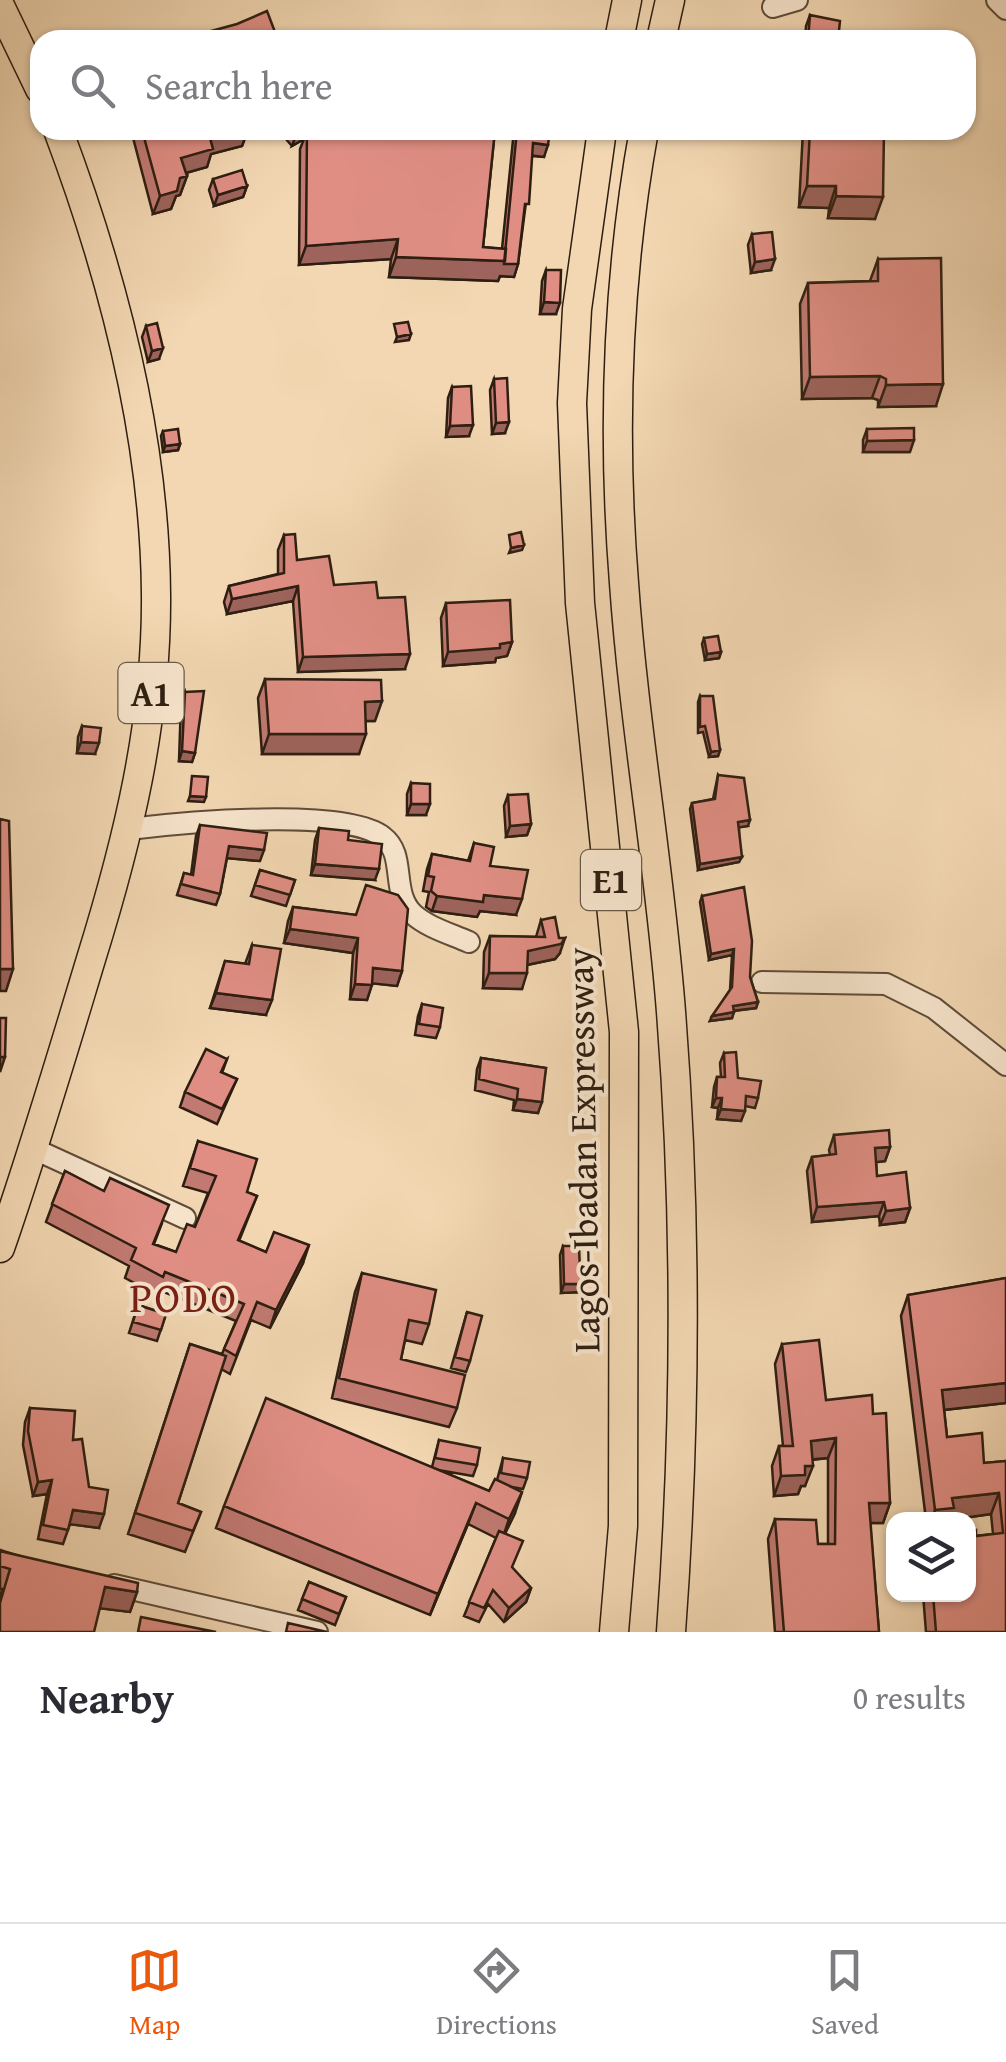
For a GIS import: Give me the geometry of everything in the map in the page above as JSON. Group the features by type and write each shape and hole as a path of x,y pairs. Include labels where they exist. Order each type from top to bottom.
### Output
{"highway":[{"path":"621,30 627,0"},
{"path":"662,30 670,0"},
{"path":"0,6 30,69"},
{"name":"A1","path":"0,1248 10,1189 32,1148 130,829 151,694 156,597 154,541 141,439 116,313 61,140"},
{"name":"Lagos-Ibadan Expressway","path":"601,140 577,310 572,418 584,658 624,1032 623,1526 614,1632"},
{"name":"E1","path":"643,140 621,326 618,464 624,584 675,1079 682,1387 671,1632"}],"street":[{"path":"773,7 798,0"},
{"path":"997,0 1006,9"},
{"path":"130,829 209,818 318,822 383,836 394,852 398,893 406,906 416,917 468,942"},
{"path":"762,982 886,984 934,1008 1006,1065"},
{"path":"32,1148 185,1218"},
{"path":"96,1581 318,1632"}],"building":[{"path":"267,11 274,30 215,30"},
{"path":"810,15 840,21 839,30 809,30"},
{"path":"145,140 211,140 213,149 181,158 187,176 180,178 177,191 160,196"},
{"path":"307,140 494,140 483,247 506,249 505,261 396,257 398,239 306,246"},
{"path":"516,140 549,140 548,145 533,143 529,204 525,204 518,264 504,264"},
{"path":"809,140 884,140 883,197 836,196 836,186 807,186"},
{"path":"242,170 247,186 218,195 213,179"},
{"path":"772,232 775,259 755,262 752,234"},
{"path":"941,258 943,384 886,385 886,379 880,376 810,377 808,283 878,281 878,259"},
{"path":"546,270 561,270 560,303 544,302"},
{"path":"408,322 411,334 397,337 394,324"},
{"path":"157,323 163,348 152,351 146,326"},
{"path":"507,378 509,422 496,423 494,379"},
{"path":"471,386 473,425 450,426 452,387"},
{"path":"914,428 914,440 867,441 867,429"},
{"path":"178,429 180,444 165,446 163,431"},
{"path":"521,532 524,545 511,548 509,535"},
{"path":"295,534 297,560 329,556 334,585 376,582 378,598 405,597 410,654 303,657 298,586 232,599 229,586 284,573 284,535"},
{"path":"510,600 512,642 500,644 500,648 448,652 446,603"},
{"path":"718,636 721,652 707,654 704,638"},
{"path":"265,679 381,680 382,701 365,702 366,734 269,734"},
{"path":"204,691 195,753 182,751 185,692"},
{"path":"700,696 713,696 720,750 711,752 705,726 700,727"},
{"path":"82,726 101,728 99,743 81,742"},
{"path":"718,775 744,778 750,820 738,822 742,857 700,864 692,803 715,799"},
{"path":"192,776 208,777 206,797 190,796"},
{"path":"411,783 430,784 430,804 411,804"},
{"path":"528,794 531,824 510,826 508,795"},
{"path":"0,819 9,821 13,969 0,969"},
{"path":"200,825 267,833 264,850 229,846 220,894 181,884 184,873 193,875"},
{"path":"319,828 349,831 348,840 382,844 379,869 315,864"},
{"path":"474,843 494,847 490,866 528,870 522,899 484,895 483,902 437,896 431,891 434,877 428,876 432,854 470,861"},
{"path":"260,870 295,880 290,895 255,885"},
{"path":"366,885 398,895 408,909 402,971 373,968 372,985 355,984 358,938 290,929 293,907 356,915"},
{"path":"744,887 752,941 750,977 758,1002 733,1006 734,1012 712,1016 732,987 734,949 711,954 702,896"},
{"path":"555,917 559,938 565,938 561,944 528,951 527,973 489,973 490,936 545,937 541,920"},
{"path":"252,945 281,949 272,1000 216,993 225,961 249,964"},
{"path":"422,1004 443,1008 440,1027 419,1024"},
{"path":"0,1018 6,1018 5,1057 0,1057"},
{"path":"206,1049 227,1059 221,1072 237,1079 222,1109 185,1092"},
{"path":"736,1052 738,1078 761,1081 758,1098 746,1096 745,1111 721,1109 722,1098 716,1098 717,1077 725,1077 724,1053"},
{"path":"481,1058 546,1068 542,1102 517,1099 518,1089 479,1079"},
{"path":"889,1130 890,1147 875,1148 877,1176 906,1172 910,1208 886,1211 884,1202 817,1207 812,1157 836,1154 834,1135"},
{"path":"198,1141 257,1159 247,1192 257,1196 238,1240 266,1252 274,1232 309,1245 276,1310 257,1302 236,1356 224,1349 244,1304 165,1272 163,1277 131,1260 136,1248 52,1204 65,1171 104,1191 110,1178 169,1205 153,1244 176,1252 187,1224 195,1227 216,1176 190,1168"},
{"path":"563,1246 579,1246 585,1284 564,1284"},
{"path":"362,1273 436,1290 429,1324 409,1320 401,1359 465,1375 457,1408 339,1378"},
{"path":"1006,1278 1006,1383 942,1390 947,1437 982,1433 984,1463 1006,1461 1006,1632 936,1632 934,1602 976,1602 976,1536 1003,1533 999,1493 952,1498 954,1508 935,1510 908,1295"},
{"path":"138,1305 166,1314 161,1330 133,1322"},
{"path":"467,1312 482,1316 470,1361 455,1357"},
{"path":"819,1340 826,1400 872,1395 873,1414 886,1413 890,1503 869,1503 879,1632 784,1632 775,1519 816,1520 818,1544 835,1544 836,1438 811,1441 813,1466 805,1466 805,1475 781,1476 779,1446 793,1446 782,1344"},
{"path":"190,1344 226,1356 178,1503 201,1512 193,1531 135,1513"},
{"path":"266,1398 489,1491 495,1479 522,1492 509,1519 476,1503 438,1594 224,1506"},
{"path":"30,1408 75,1411 73,1440 82,1439 89,1487 108,1490 104,1514 73,1510 68,1530 43,1525 52,1480 38,1482 28,1431"},
{"path":"439,1440 480,1448 477,1465 435,1458"},
{"path":"503,1458 530,1462 527,1478 501,1473"},
{"path":"499,1531 523,1541 512,1567 531,1588 509,1608 493,1590 484,1608 469,1602"},
{"path":"0,1550 138,1583 137,1592 105,1587 94,1632 0,1632 0,1603 10,1569 0,1566"},
{"path":"309,1582 346,1597 339,1614 302,1599"},
{"path":"141,1617 216,1632 138,1632"},
{"path":"288,1623 327,1632 286,1632"}],"district":[{"name":"PODO","path":"184,1296"}]}
